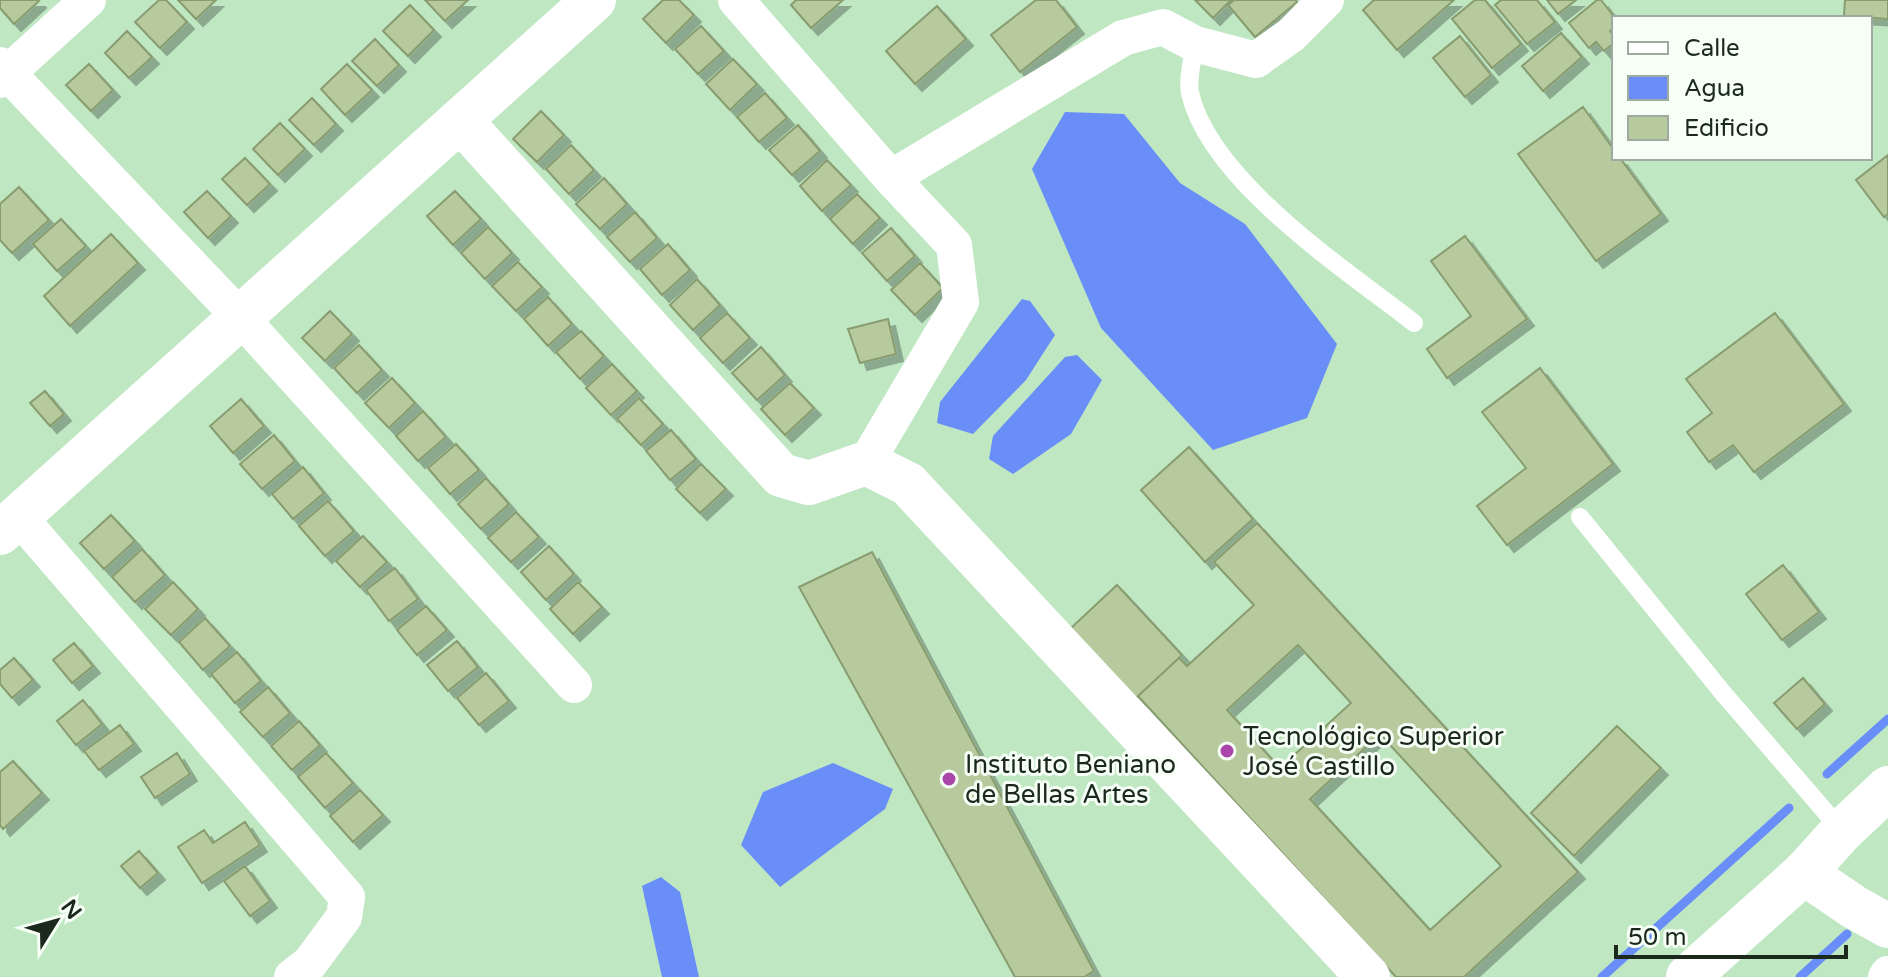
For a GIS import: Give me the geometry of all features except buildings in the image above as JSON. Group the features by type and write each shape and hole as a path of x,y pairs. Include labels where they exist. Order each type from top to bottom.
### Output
{"main road":[{"path":"10,525 594,0"},
{"path":"460,120 781,475 809,483 866,463 908,484 1368,977"},
{"path":"1688,977 1804,873 1842,831 1888,788"},
{"path":"1804,873 1888,926"}],"street":[{"path":"88,0 2,73 240,317 574,685"},
{"path":"736,0 891,178 954,245 961,302 866,463"},
{"path":"891,178 1123,38 1157,14 1195,44 1256,60 1291,35 1326,0"},
{"path":"10,525 347,897 344,917 310,963 292,977"}],"lane":[{"path":"1195,44 1189,90 1203,129 1238,175 1302,235 1414,323"},
{"path":"1580,517 1723,693 1842,831"}],"water":[{"path":"1065,112 1124,114 1180,183 1245,224 1337,344 1307,418 1213,450 1101,328 1032,169"},
{"path":"1022,299 1030,301 1055,335 1026,380 973,434 937,423 940,402"},
{"path":"1077,355 1102,380 1071,434 1013,474 989,459 993,436 1065,357"},
{"path":"833,763 893,789 885,809 780,887 741,845 763,792"},
{"path":"661,877 680,892 699,977 662,977 642,886"}],"waterway":[{"path":"1827,774 1888,719"},
{"path":"1602,977 1789,808"},
{"path":"1800,977 1847,934"}],"place":[{"name":"Tecnológico Superior José Castillo","path":"1227,751"},
{"name":"Instituto Beniano de Bellas Artes","path":"949,779"}]}
